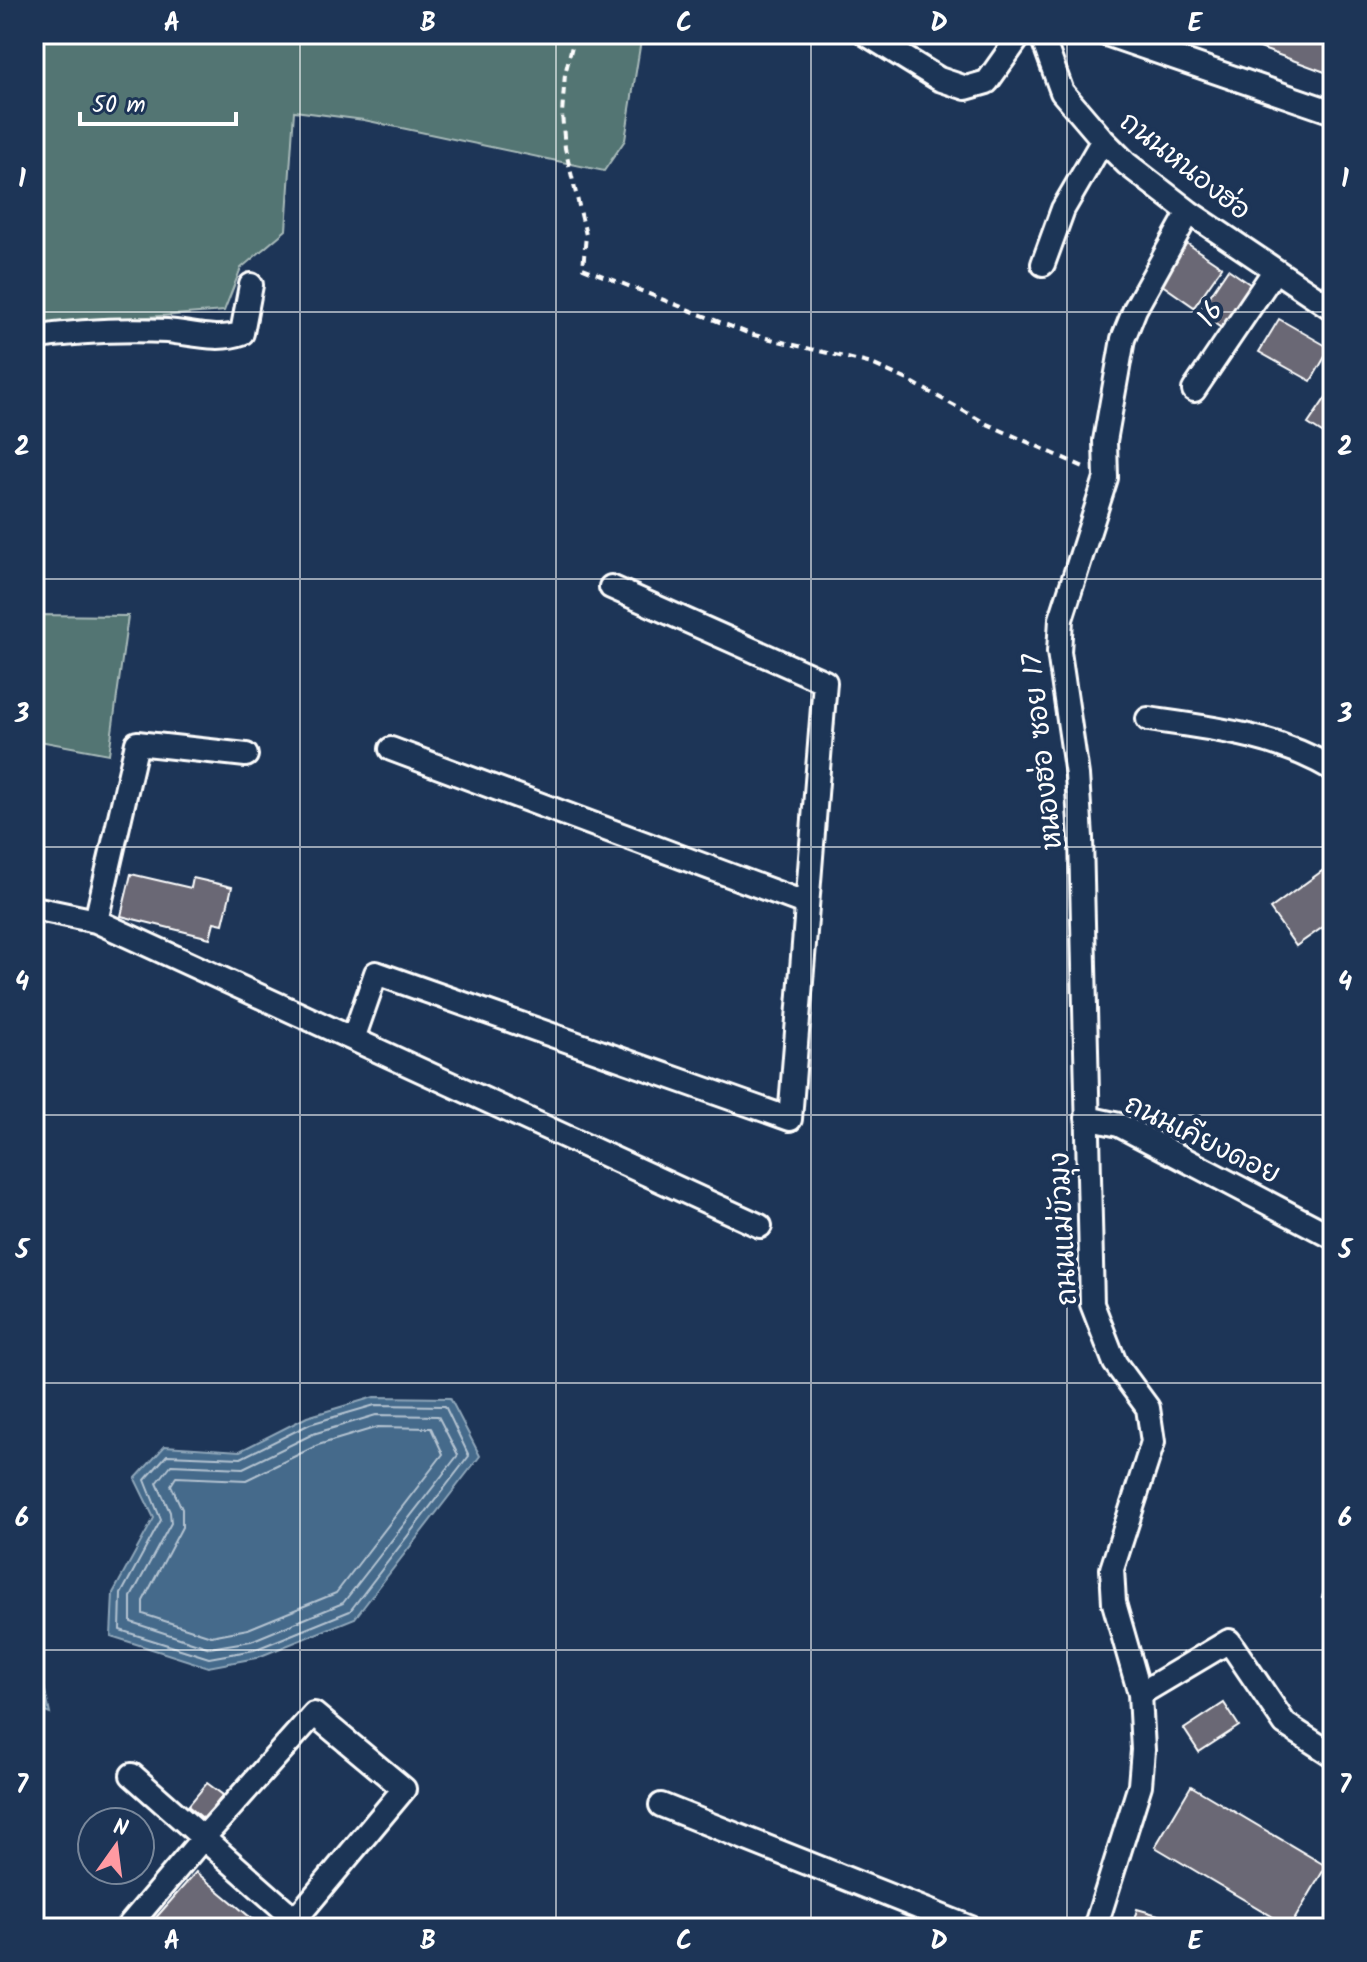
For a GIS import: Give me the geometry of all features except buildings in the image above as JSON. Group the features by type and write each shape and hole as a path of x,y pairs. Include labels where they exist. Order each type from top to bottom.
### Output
{"street":[{"path":"866,34 939,79 966,88 987,82 1021,34"},
{"name":"ถนนหนองฮ่อ","path":"1041,34 1062,92 1127,164 1189,212 1333,309"},
{"path":"1106,34 1333,112"},
{"path":"1043,264 1063,209 1103,140"},
{"name":"หนองฮ่อ ซอย 17","path":"1087,1118 1078,790 1059,652 1061,619 1106,478 1105,441 1123,339 1135,309 1189,212"},
{"name":"16","path":"1194,390 1275,270"},
{"path":"34,338 69,332 166,331 229,338 242,333 251,285"},
{"path":"353,1039 376,973 790,1119 825,682 611,587"},
{"path":"1148,719 1251,734 1311,756 1333,769"},
{"path":"96,921 137,743 246,755"},
{"path":"391,749 807,904"},
{"path":"34,908 96,921 760,1226"},
{"name":"ถนนเคียงดอย","path":"1087,1118 1119,1125 1333,1237"},
{"name":"ถนนแม่ขัวมุง","path":"1087,1118 1092,1304 1115,1363 1148,1408 1153,1442 1112,1569 1114,1603 1140,1694 1143,1750 1140,1785 1095,1928"},
{"path":"1140,1694 1229,1641 1285,1724 1333,1755"},
{"path":"127,1928 203,1838 314,1714 404,1789 296,1925 203,1838 132,1775"},
{"path":"661,1805 971,1928"}],"path":[{"path":"575,34 565,74 562,114 565,148 586,235 583,268 750,334 872,364 910,381 987,424 1106,478"}],"green space":[{"path":"34,34 642,34 625,140 604,171 364,120 294,111 286,230 241,268 224,311 34,326"},
{"path":"34,615 128,616 109,754 34,740"}],"water":[{"path":"374,1397 450,1398 480,1456 355,1618 256,1658 208,1667 111,1636 113,1593 154,1518 135,1479 165,1446 240,1451 307,1417"},
{"path":"34,1640 50,1714 34,1708"}]}
